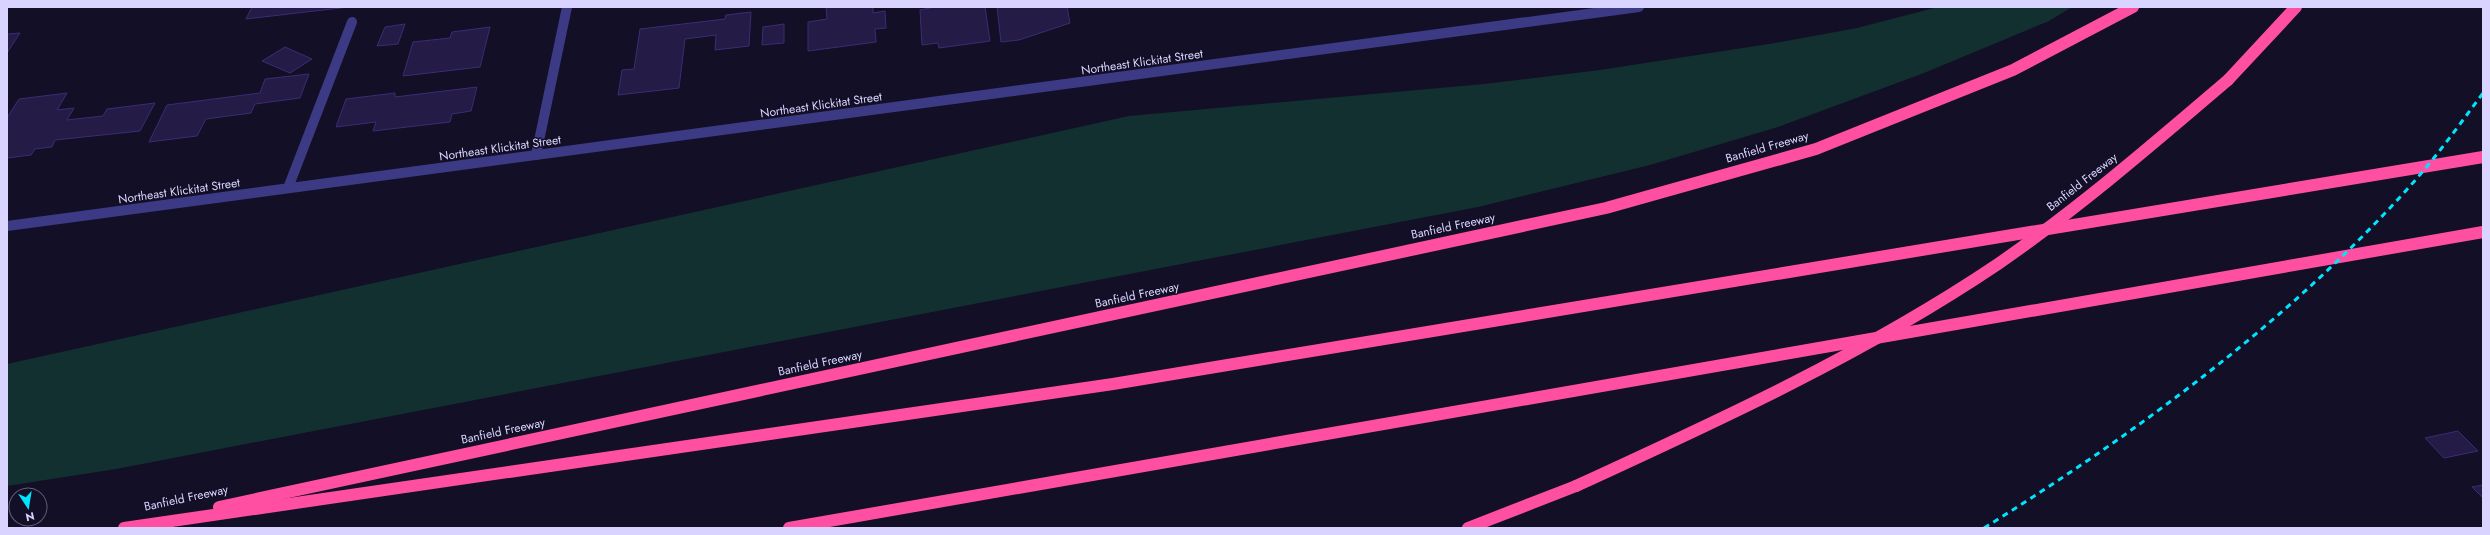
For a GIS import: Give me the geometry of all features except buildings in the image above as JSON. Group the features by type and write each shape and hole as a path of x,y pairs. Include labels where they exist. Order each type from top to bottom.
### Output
{"highway":[{"name":"Banfield Freeway","path":"120,528 1606,208 1816,149 2013,70 2133,7"},
{"name":"Banfield Freeway","path":"1468,528 1576,486 1754,404 1889,330 1997,264 2102,187 2228,80 2296,7"},
{"path":"124,528 1113,384 2483,157"},
{"path":"789,528 2483,232"}],"street":[{"path":"536,155 567,7"},
{"name":"Northeast Klickitat Street","path":"7,226 1639,7"},
{"path":"288,188 352,22"}],"green space":[{"path":"1938,7 2072,7 2049,21 1924,73 1778,127 1650,165 1478,207 116,469 7,486 7,364 1129,116 1484,84 1600,70 1775,43 1857,28"}],"railway":[{"path":"1984,528 2099,453 2155,413 2210,372 2263,328 2364,235 2411,185 2483,93"}]}
